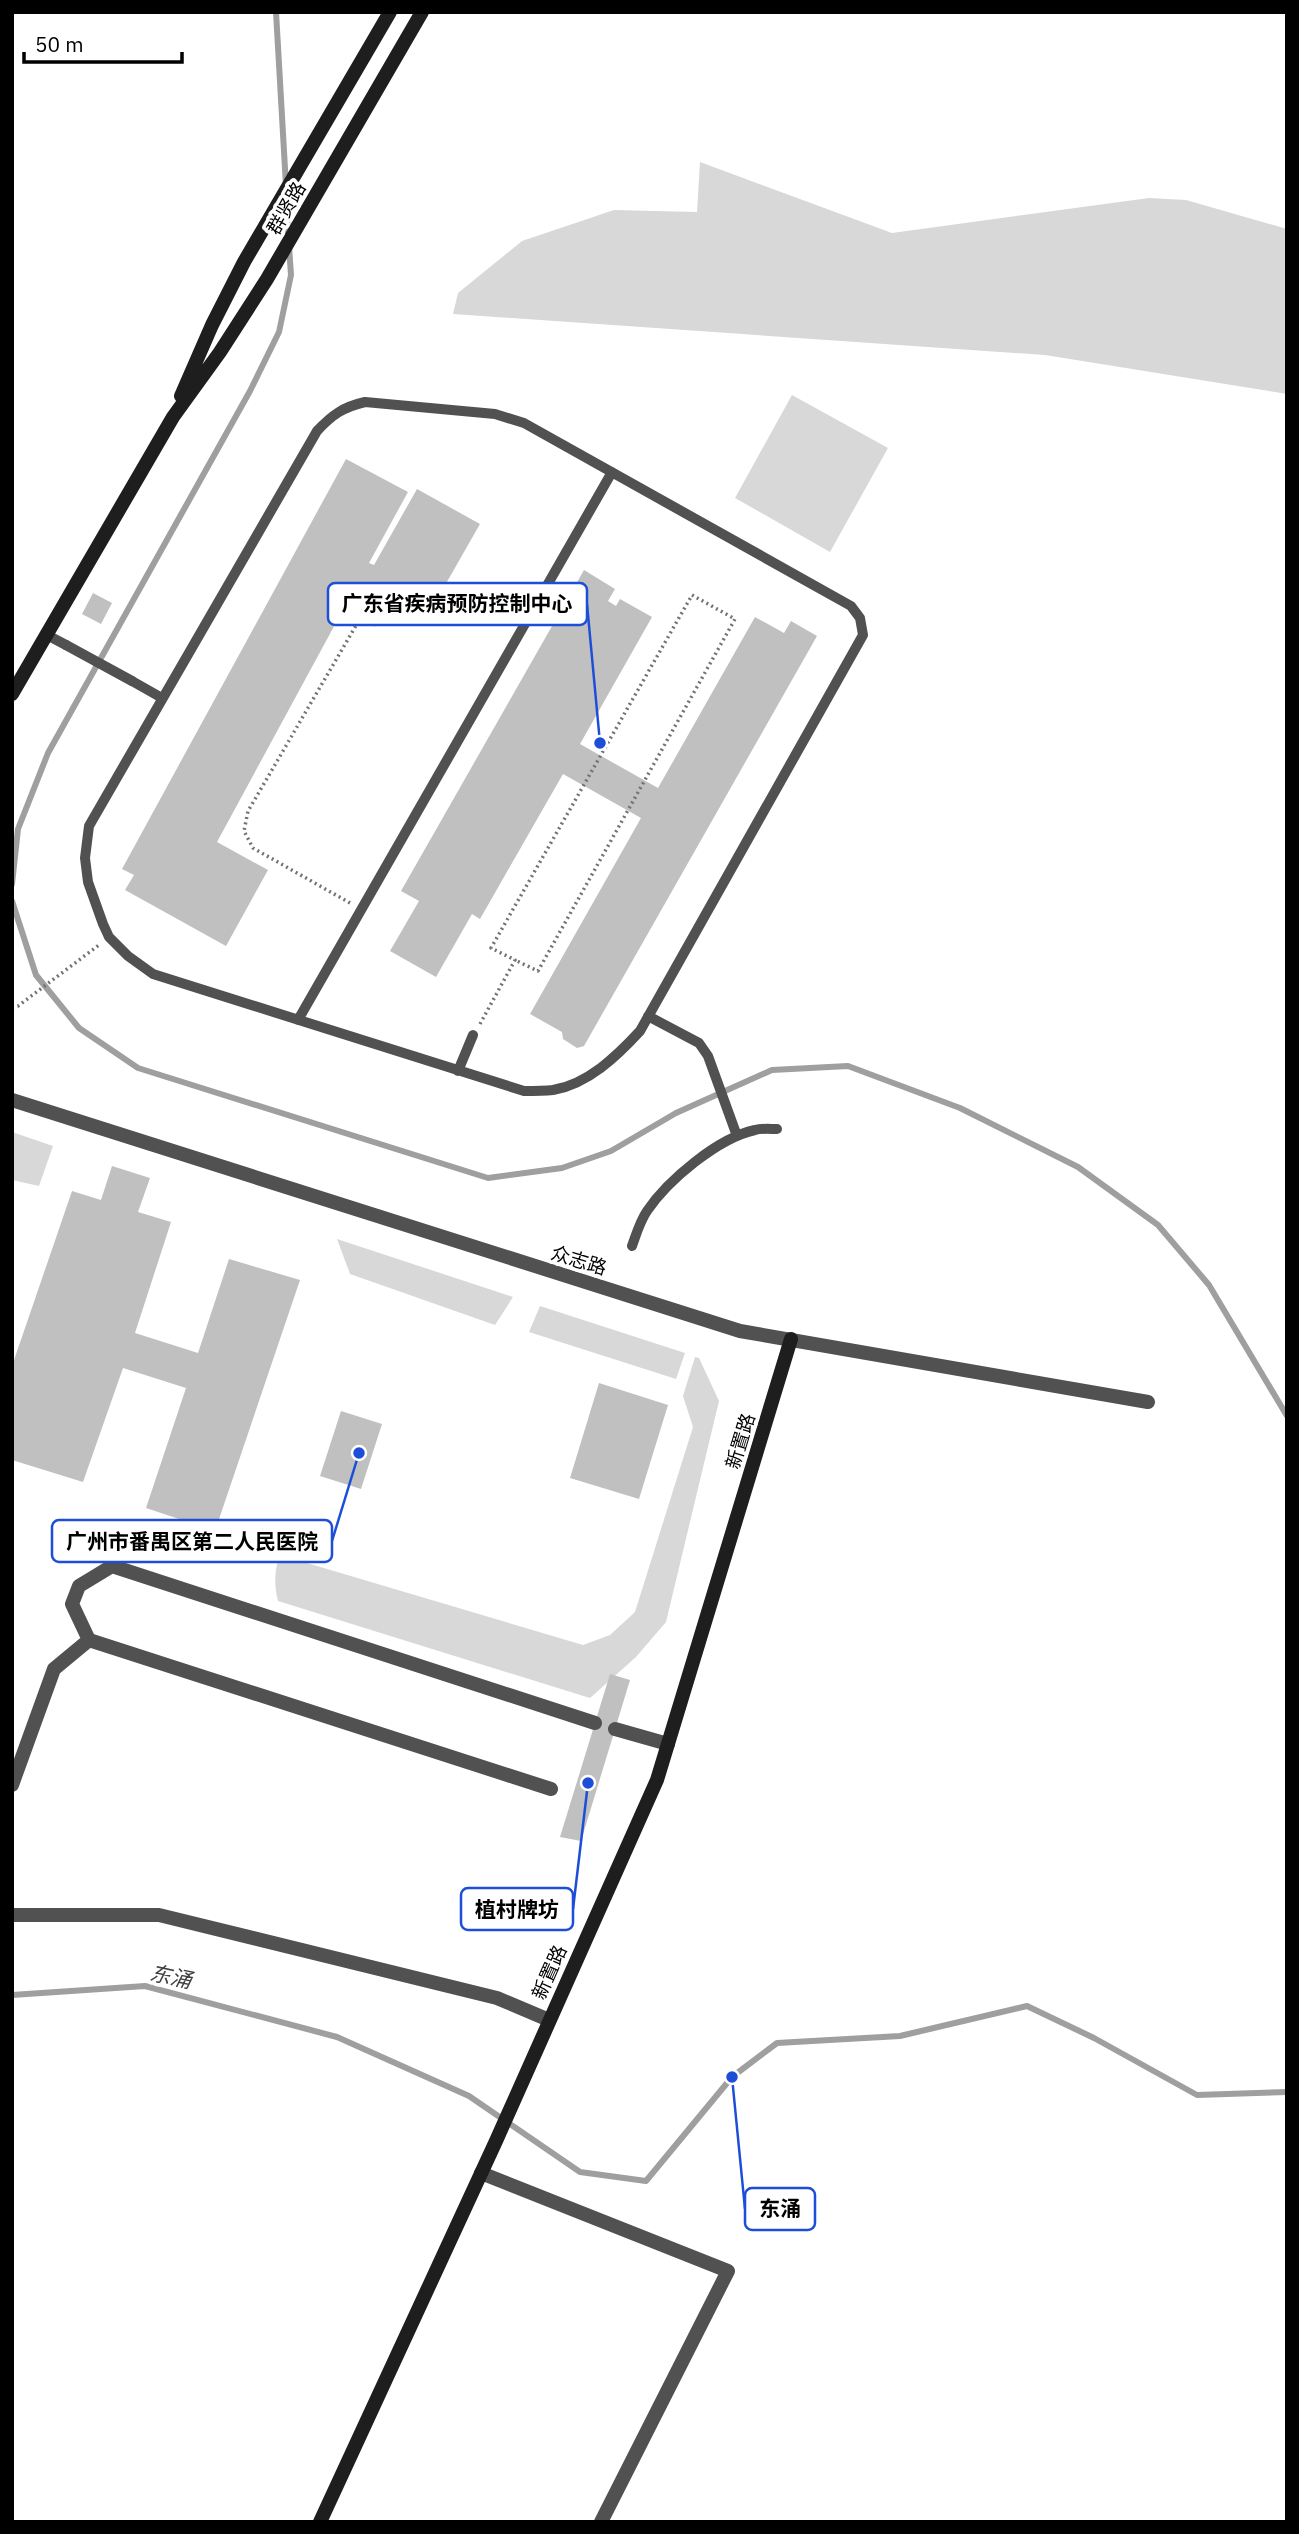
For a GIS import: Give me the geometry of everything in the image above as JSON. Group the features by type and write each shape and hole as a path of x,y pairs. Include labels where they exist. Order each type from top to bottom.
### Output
{"street":[{"name":"群贤路","path":"173,417 212,325 246,259 390,12"},
{"name":"群贤路","path":"12,694 173,417 220,352 267,279 422,12"},
{"name":"众志路","path":"12,1100 740,1331 1148,1402"},
{"name":"新置路","path":"320,2522 496,2141 657,1780 791,1339"},
{"path":"551,1789 89,1640 72,1604 79,1586 112,1566 595,1723"},
{"path":"12,1785 54,1669 89,1640"},
{"path":"615,1729 668,1744"},
{"path":"12,1915 159,1915 496,1998 549,2020"},
{"path":"481,2173 728,2271 601,2522"}],"lane":[{"path":"365,402 495,414 524,423 611,472 850,606 860,618 863,635 640,1031 614,1058 586,1076 555,1090 524,1091 153,974 128,956 110,937 88,881 85,858 89,826 317,431 331,415 347,406 365,402"},
{"path":"298,1020 611,472"},
{"path":"47,635 162,698"},
{"path":"648,1016 699,1043 708,1056 737,1136"},
{"path":"458,1070 474,1035"},
{"path":"632,1246 646,1212 675,1178 737,1136 757,1129 777,1129"}],"path":[{"path":"692,595 735,618 538,971 515,960 491,948 692,595"},
{"path":"361,909 253,848 244,831 248,811 361,617 378,626"},
{"path":"15,1006 110,937"},
{"path":"474,1035 515,960"}],"shaded area":[{"path":"700,162 892,233 1149,198 1186,200 1287,229 1287,394 1045,355 453,314 458,293 522,241 614,210 697,212"},
{"path":"792,395 888,448 830,552 735,498"},
{"path":"12,1132 53,1146 39,1186 12,1180"},
{"path":"337,1239 513,1297 495,1325 350,1274"},
{"path":"540,1306 685,1353 676,1379 529,1332"},
{"path":"695,1357 699,1358 719,1401 666,1622 636,1657 590,1698 278,1601 275,1578 280,1555 583,1645 610,1635 635,1612 693,1427 683,1396"}],"building":[{"path":"346,459 408,492 369,563 374,565 417,489 480,524 424,622 357,584 217,842 268,870 226,946 125,890 134,875 122,869"},
{"path":"584,570 615,589 608,601 616,606 620,599 652,617 580,744 658,788 755,617 784,633 791,621 817,636 584,1046 577,1048 563,1039 562,1032 530,1014 641,818 563,774 480,919 472,914 436,977 390,951 419,901 401,891"},
{"path":"93,593 112,603 101,624 82,614"},
{"path":"112,1166 150,1178 138,1212 171,1222 135,1333 198,1353 229,1259 300,1280 215,1531 146,1508 186,1388 123,1368 83,1482 12,1460 12,1366 72,1191 101,1200"},
{"path":"599,1383 668,1405 639,1499 570,1478"},
{"path":"341,1411 382,1424 361,1489 320,1476"},
{"path":"610,1674 630,1680 581,1841 560,1837"}],"waterway":[{"path":"276,12 286,186"},
{"path":"286,197 288,235"},
{"path":"12,884 18,829 48,753 250,391 279,332 291,275 289,246"},
{"path":"12,901 36,975 79,1028 138,1068 488,1178 562,1168 611,1151 676,1113 772,1070 848,1066 960,1108 1078,1167 1158,1225 1209,1285 1287,1416"},
{"name":"东涌","path":"12,1995 145,1986 337,2037 469,2096 580,2172 646,2181 732,2077 777,2043 900,2036 1027,2006 1094,2038 1197,2095 1287,2092"}],"place":[{"name":"广东省疾病预防控制中心","path":"600,743"},
{"name":"广州市番禺区第二人民医院","path":"359,1453"},
{"name":"植村牌坊","path":"588,1783"},
{"name":"东涌","path":"732,2077"}]}
